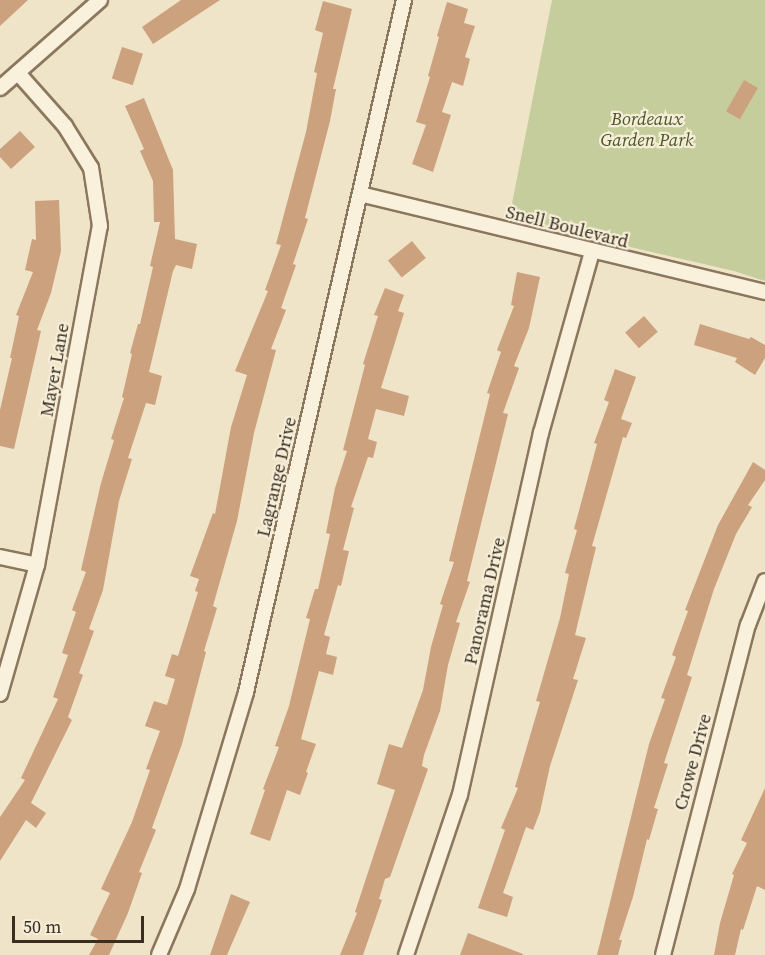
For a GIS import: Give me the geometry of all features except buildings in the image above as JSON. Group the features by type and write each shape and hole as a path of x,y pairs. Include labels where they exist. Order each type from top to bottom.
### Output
{"street":[{"path":"0,88 100,0"},
{"name":"Lagrange Drive","path":"159,955 187,889 246,692 404,0"},
{"name":"Mayer Lane","path":"0,694 37,565 100,226 91,168 65,126 18,73"},
{"name":"Snell Boulevard","path":"360,194 592,252 765,292"},
{"name":"Panorama Drive","path":"406,955 460,795 541,433 592,252"},
{"path":"0,557 37,565"},
{"name":"Crowe Drive","path":"663,955 747,625 765,581"}],"green space":[{"name":"Bordeaux Garden Park","path":"552,0 765,0 765,281 734,271 509,219"}]}
